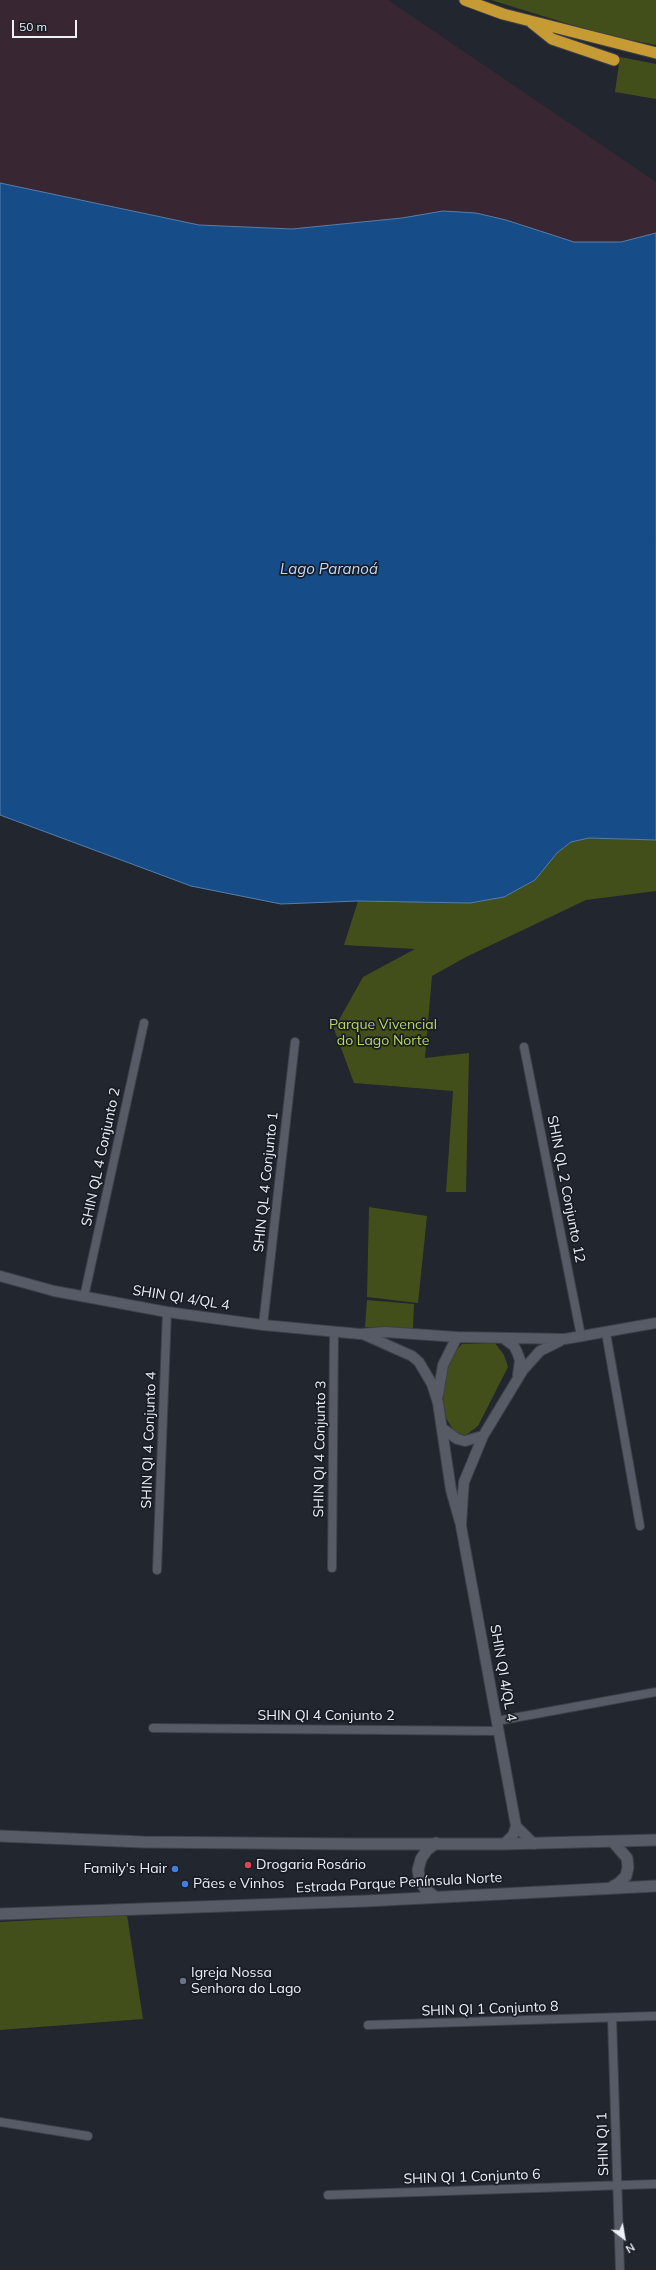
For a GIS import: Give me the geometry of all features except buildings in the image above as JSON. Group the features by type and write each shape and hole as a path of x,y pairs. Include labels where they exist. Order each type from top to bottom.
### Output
{"highway":[{"path":"465,0 528,21 656,53"},
{"path":"528,21 552,40 614,60"}],"main road":[{"path":"0,1836 143,1842 534,1844 614,1843 656,1840"},
{"path":"435,1897 426,1890 420,1881 418,1870 424,1854 436,1843"},
{"path":"611,1887 619,1883 626,1876 628,1867 627,1858 614,1843"},
{"name":"Estrada Parque Península Norte","path":"0,1914 435,1897 611,1887 656,1886"}],"street":[{"name":"SHIN QL 4 Conjunto 2","path":"84,1297 144,1023"},
{"name":"SHIN QL 4 Conjunto 1","path":"263,1325 295,1042"},
{"name":"SHIN QL 2 Conjunto 12","path":"524,1047 581,1336"},
{"name":"SHIN QI 4/QL 4","path":"0,1276 84,1297 167,1312 263,1325 360,1334 385,1332 457,1337 565,1339"},
{"name":"SHIN QI 4 Conjunto 4","path":"157,1570 167,1312"},
{"path":"565,1339 656,1323"},
{"name":"SHIN QI 4 Conjunto 3","path":"332,1568 334,1331"},
{"path":"606,1333 640,1526"},
{"name":"SHIN QI 4/QL 4","path":"360,1334 412,1356 427,1374 438,1403 451,1490 461,1526 516,1826"},
{"path":"438,1403 440,1375 447,1354 457,1337"},
{"path":"503,1338 514,1346 520,1360 517,1381"},
{"name":"SHIN QI 4/QL 4","path":"461,1526 464,1482 483,1436 523,1370 540,1351 565,1339"},
{"path":"442,1428 457,1439 465,1441 483,1436"},
{"name":"SHIN QI 4 Conjunto 2","path":"152,1728 498,1726 656,1692"},
{"path":"504,1844 513,1835 516,1826 534,1844"},
{"name":"SHIN QI 1 Conjunto 8","path":"368,2026 656,2016"},
{"name":"SHIN QI 1","path":"612,2018 620,2270"},
{"path":"0,2122 88,2136"},
{"name":"SHIN QI 1 Conjunto 6","path":"328,2195 656,2184"}],"shaded area":[{"path":"0,0 388,0 656,182 656,233 621,242 574,242 506,220 476,213 443,211 402,218 292,229 199,225 0,183"}],"green space":[{"path":"491,0 656,0 656,45 601,34"},
{"path":"620,57 656,64 656,99 615,92"},
{"name":"Parque Vivencial do Lago Norte","path":"589,838 656,840 656,891 586,900 466,957 432,976 425,1058 469,1053 466,1192 446,1192 453,1091 354,1083 334,1029 363,977 415,949 344,945 358,901 470,903 504,897 535,880 557,853 571,842"},
{"path":"369,1207 427,1216 418,1303 367,1297"},
{"path":"367,1300 414,1304 413,1329 365,1327"},
{"path":"495,1343 504,1355 508,1367 478,1426 466,1435 455,1433 446,1418 442,1395 450,1357 462,1344"},
{"path":"127,1915 143,2019 0,2030 0,1922"}],"water":[{"name":"Lago Paranoá","path":"0,183 199,225 292,229 402,218 443,211 476,213 506,220 574,242 621,242 656,233 656,840 589,838 571,842 557,853 535,880 504,897 470,903 358,901 281,904 191,886 0,815"}],"place":[{"name":"Drogaria Rosário","path":"248,1865"},
{"name":"Family's Hair","path":"175,1869"},
{"name":"Pães e Vinhos","path":"185,1884"},
{"name":"Igreja Nossa Senhora do Lago","path":"183,1981"}]}
